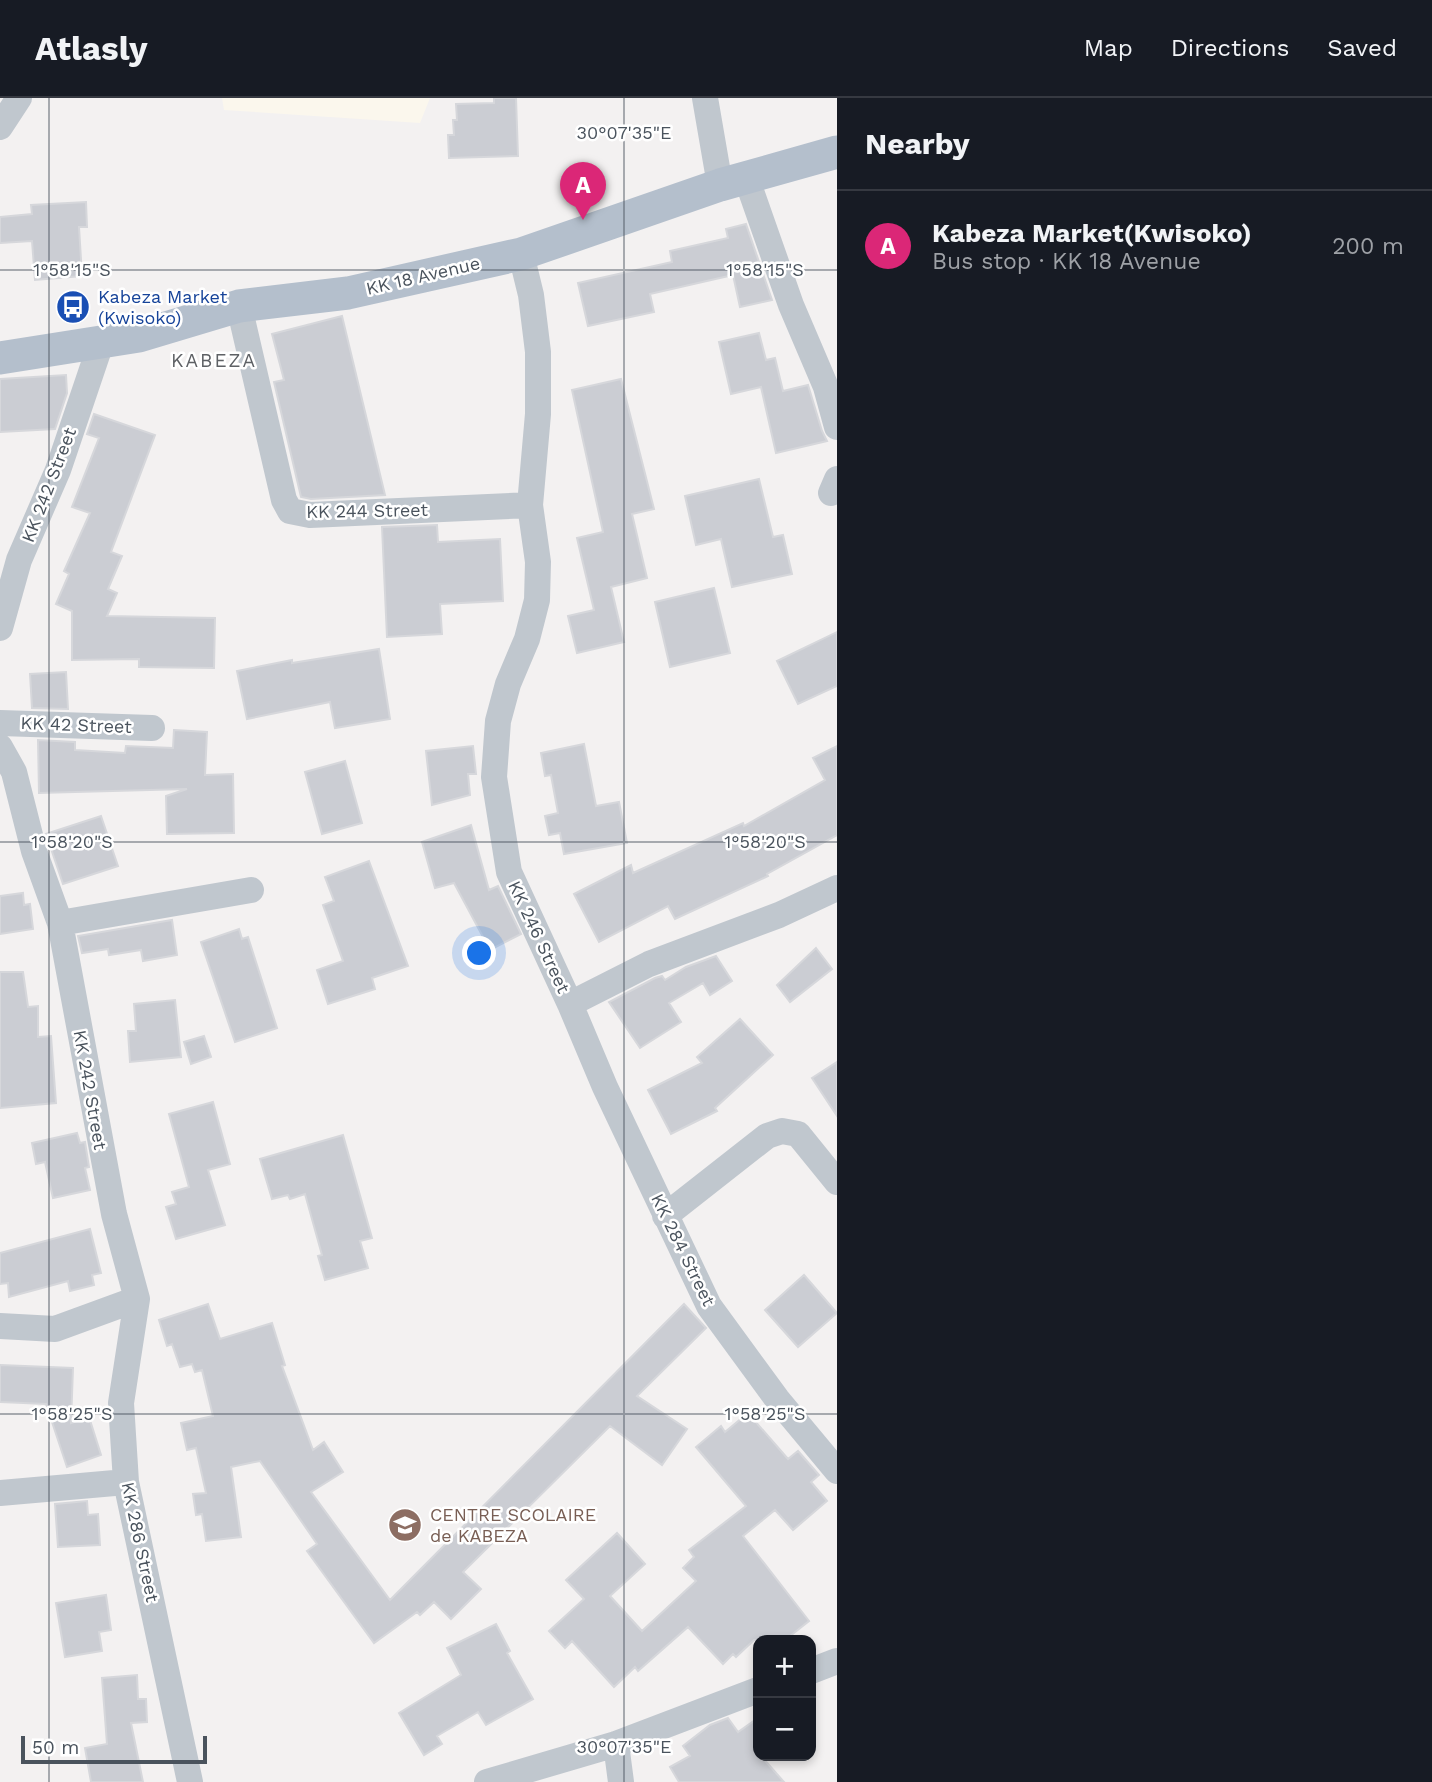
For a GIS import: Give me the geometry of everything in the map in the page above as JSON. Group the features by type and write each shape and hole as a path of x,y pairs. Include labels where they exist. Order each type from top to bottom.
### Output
{"main road":[{"name":"KK 18 Avenue","path":"0,358 139,336 239,306 348,293 521,254 733,181 837,152"}],"street":[{"path":"0,127 19,98"},
{"path":"705,98 733,181 826,387 837,427"},
{"name":"KK 246 Street","path":"521,254 531,295 538,352 538,414 530,505 538,562 537,600 527,639 508,684 498,721 494,776 509,872 570,1004 649,964 779,915 837,888"},
{"name":"KK 244 Street","path":"239,306 284,500 290,511 310,515 530,505"},
{"name":"KK 242 Street","path":"0,628 19,560 58,470 102,343"},
{"name":"KK 42 Street","path":"0,723 152,727"},
{"name":"KK 242 Street","path":"0,747 14,772 34,852 60,923 114,1214 137,1299"},
{"path":"60,923 251,890"},
{"name":"KK 284 Street","path":"570,1004 604,1087 709,1306 777,1399 837,1471"},
{"path":"665,1216 767,1136 782,1131 798,1134 837,1182"},
{"path":"0,1326 55,1329 137,1299"},
{"name":"KK 286 Street","path":"137,1299 121,1403 126,1482 190,1782"},
{"path":"0,1493 126,1482"},
{"path":"816,1669 837,1661"},
{"path":"486,1782 616,1744 753,1692"},
{"path":"616,1744 621,1782"}],"shaded area":[{"path":"222,98 430,98 420,123 224,110"}],"building":[{"path":"494,98 516,98 518,156 449,158 448,135 454,135 456,104 494,103"},
{"path":"86,202 87,227 79,227 82,276 35,280 32,241 0,243 0,217 32,214 31,205"},
{"path":"746,224 772,300 740,307 733,275 650,294 654,312 588,326 578,283 672,262 670,251 728,238 726,229"},
{"path":"342,316 385,495 311,499 301,497 274,382 284,380 272,334"},
{"path":"759,333 766,360 775,358 783,391 808,385 827,441 776,453 761,387 731,394 719,342"},
{"path":"66,375 67,393 55,429 0,432 0,379"},
{"path":"621,379 654,509 632,514 647,578 611,587 624,642 577,653 568,616 594,610 577,538 603,532 572,390"},
{"path":"94,414 155,435 111,552 122,556 108,589 117,593 107,616 215,618 214,668 139,667 139,659 72,660 72,611 56,604 69,574 64,571 90,513 72,507 99,438 87,434"},
{"path":"759,479 773,537 783,535 792,574 732,587 721,539 696,545 685,496"},
{"path":"437,525 438,542 500,539 503,601 440,604 442,634 387,637 382,527"},
{"path":"714,588 730,653 670,667 655,602"},
{"path":"837,632 837,686 798,704 777,661"},
{"path":"379,649 390,719 335,728 330,702 247,719 237,671 292,660 292,663"},
{"path":"66,672 68,709 32,708 30,674"},
{"path":"174,730 207,732 205,775 233,774 234,833 167,834 166,796 187,789 39,793 38,740 75,742 75,750 125,753 126,746 173,748"},
{"path":"584,744 596,806 619,802 627,843 564,854 560,833 549,835 545,816 558,813 551,775 545,776 541,753"},
{"path":"473,746 476,774 468,774 470,795 432,805 426,751"},
{"path":"837,746 837,835 767,874 768,876 675,919 668,906 599,942 574,894 631,865 633,873 743,823 744,826 825,780 813,758"},
{"path":"345,761 362,823 322,834 305,772"},
{"path":"101,816 118,866 63,884 46,834"},
{"path":"471,825 489,890 498,886 521,934 490,950 454,883 435,888 422,842"},
{"path":"369,861 408,966 372,978 375,989 328,1004 317,970 343,961 323,905 334,901 325,877"},
{"path":"23,893 24,905 30,904 33,929 0,934 0,896"},
{"path":"172,920 177,955 143,961 141,950 109,955 108,949 82,953 78,936"},
{"path":"239,929 242,939 248,937 277,1028 235,1042 201,942"},
{"path":"816,948 832,969 790,1002 777,985"},
{"path":"716,956 732,981 710,995 703,983 669,1003 681,1022 640,1048 609,1002 655,978 662,976 665,980 686,967"},
{"path":"0,972 23,972 28,1007 38,1006 38,1037 51,1036 56,1103 0,1108"},
{"path":"175,1000 181,1057 130,1062 128,1031 136,1031 134,1004"},
{"path":"740,1019 773,1055 715,1108 717,1111 671,1134 648,1090 702,1063 697,1057"},
{"path":"204,1036 211,1057 191,1064 184,1042"},
{"path":"837,1062 837,1116 812,1078"},
{"path":"213,1102 230,1164 208,1170 225,1225 176,1239 166,1207 176,1204 172,1192 189,1187 169,1114"},
{"path":"77,1133 80,1143 85,1142 89,1167 85,1168 90,1190 53,1198 45,1162 36,1164 32,1143"},
{"path":"343,1135 372,1238 360,1241 368,1268 325,1280 318,1256 322,1255 305,1194 290,1199 288,1195 272,1199 260,1159"},
{"path":"90,1229 101,1273 92,1275 94,1285 70,1291 68,1281 9,1297 8,1283 0,1284 0,1253"},
{"path":"804,1275 837,1313 798,1347 765,1310"},
{"path":"208,1304 220,1339 272,1323 285,1365 282,1366 313,1450 324,1442 343,1472 311,1492 390,1600 684,1304 706,1328 637,1396 687,1429 662,1465 610,1426 463,1572 481,1589 451,1619 434,1602 420,1615 417,1612 374,1643 307,1551 317,1544 260,1461 231,1467 241,1537 206,1541 202,1514 196,1515 193,1494 206,1493 196,1448 187,1450 181,1423 213,1416 202,1370 195,1372 192,1364 180,1367 172,1344 167,1346 159,1320"},
{"path":"0,1365 73,1368 71,1423 89,1417 101,1455 67,1467 46,1404 0,1402"},
{"path":"748,1413 788,1459 798,1451 819,1475 811,1482 827,1501 793,1530 775,1510 743,1536 809,1621 791,1635 753,1635 753,1641 736,1657 733,1654 723,1664 688,1627 638,1671 635,1667 614,1687 572,1641 565,1648 549,1631 584,1599 566,1580 617,1533 645,1564 610,1596 642,1631 696,1581 683,1568 694,1557 689,1550 746,1506 696,1447 721,1426 725,1432"},
{"path":"87,1501 88,1515 98,1514 100,1545 58,1547 55,1504"},
{"path":"106,1595 111,1630 99,1632 102,1651 65,1657 56,1603"},
{"path":"496,1624 510,1651 507,1653 533,1699 486,1725 478,1712 437,1736 442,1744 424,1755 399,1713 461,1675 447,1648"},
{"path":"137,1675 138,1699 146,1699 147,1722 131,1723 143,1782 91,1782 85,1748 107,1744 102,1678"},
{"path":"728,1718 738,1732 753,1722 753,1761 765,1761 784,1782 679,1782 670,1767 690,1756 683,1746 710,1725"}],"place":[{"name":"Kabeza Market(Kwisoko)","path":"583,220"},
{"name":"Kabeza Market (Kwisoko)","path":"73,307"},
{"name":"CENTRE SCOLAIRE de KABEZA","path":"405,1525"}],"district":[{"name":"KABEZA","path":"214,360"}]}
